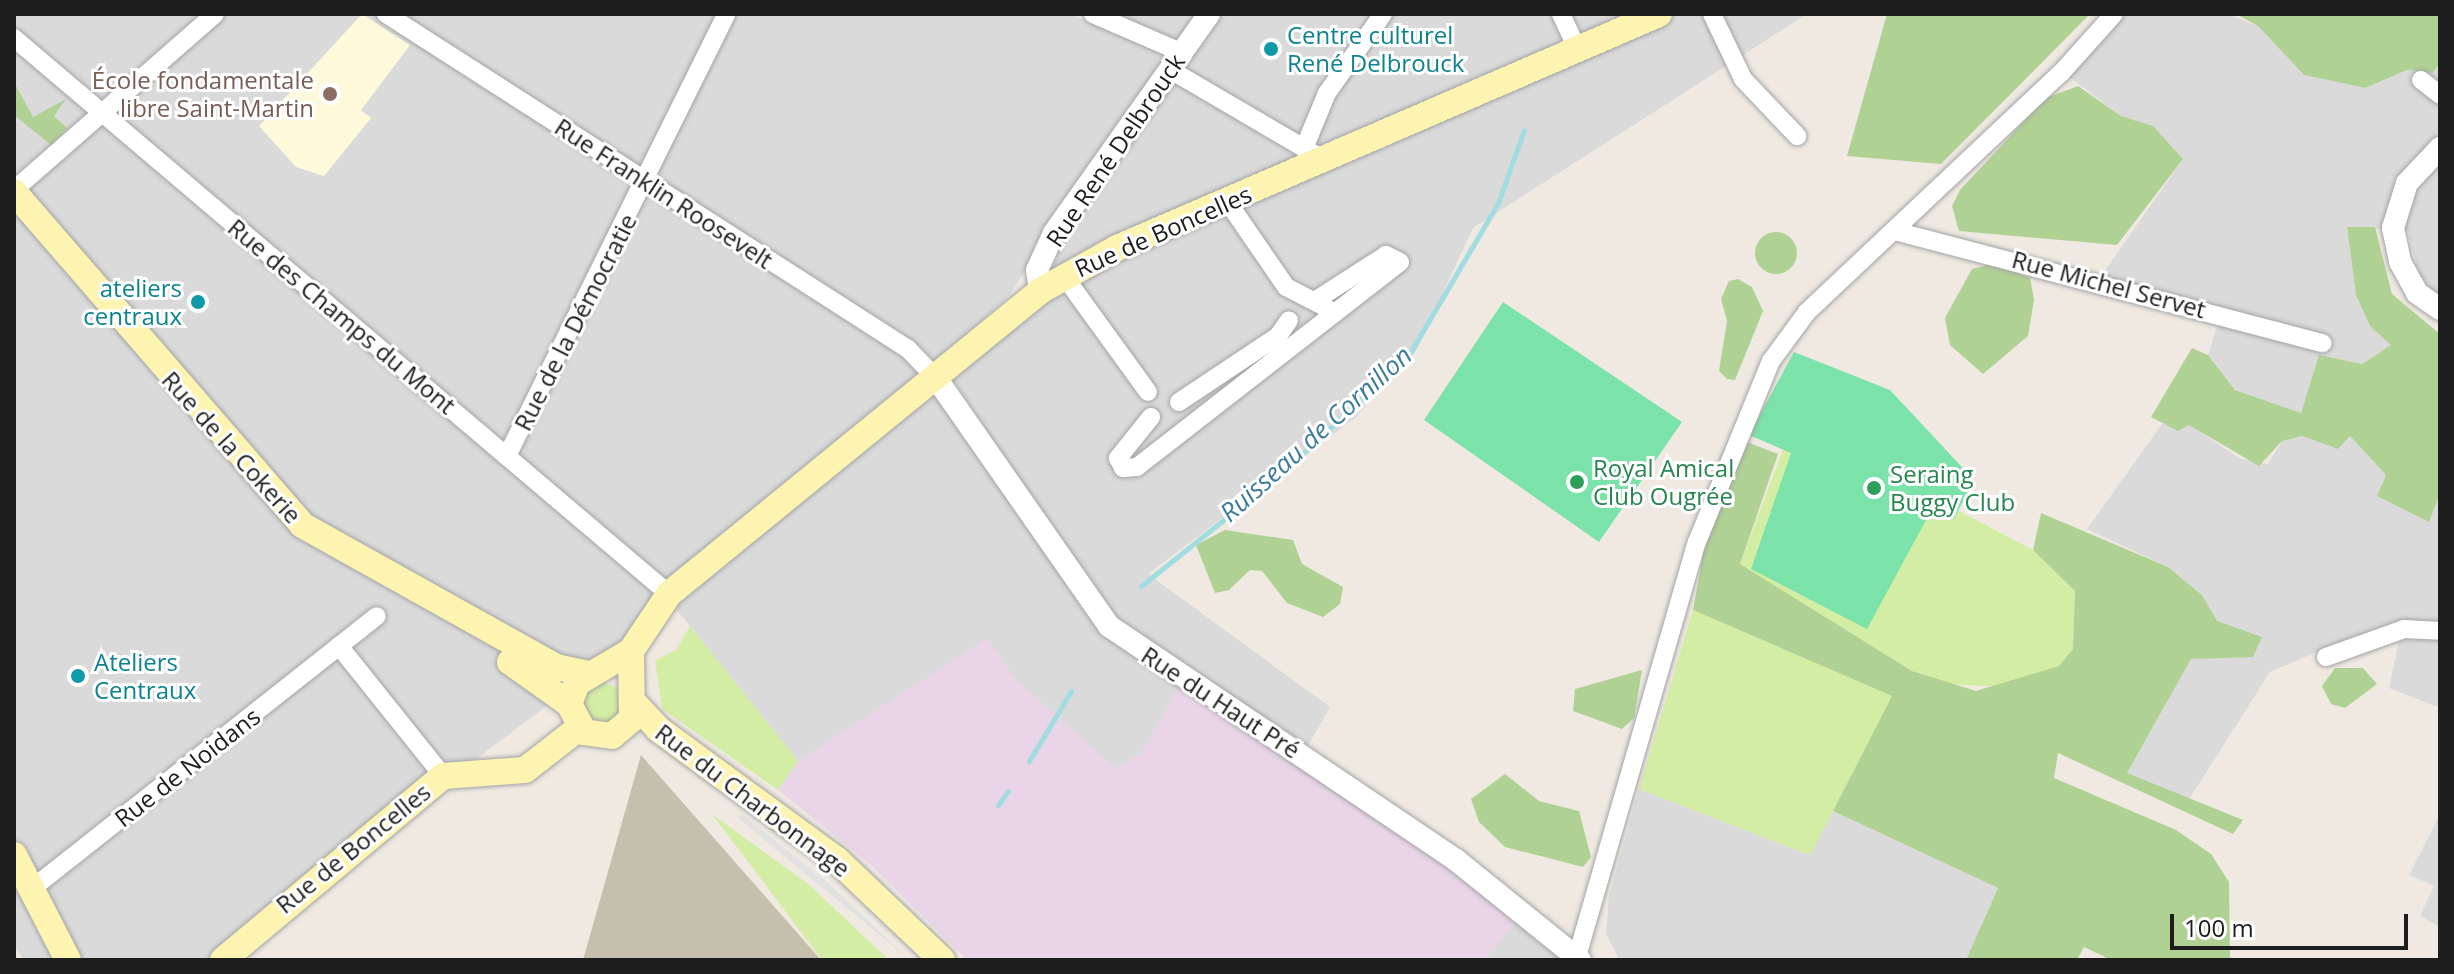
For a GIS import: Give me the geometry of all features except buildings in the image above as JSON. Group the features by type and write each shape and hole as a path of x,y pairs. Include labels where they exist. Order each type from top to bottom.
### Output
{"main road":[{"name":"Rue de Boncelles","path":"569,704 593,673 631,651 669,594 1040,291 1064,276 1227,201 1315,153 1578,50 1659,14"},
{"name":"Rue de la Cokerie","path":"14,191 302,525 556,667 593,673"},
{"name":"Rue de la Cokerie","path":"14,218 281,531 532,674 569,704"},
{"path":"569,704 579,728 612,736 629,725 633,696 631,651"},
{"path":"593,673 617,675 633,696"},
{"name":"Rue du Charbonnage","path":"633,696 658,729 837,860 942,960"},
{"name":"Rue de Boncelles","path":"223,960 245,934 443,776 525,770 579,728"},
{"name":"Rue du Charbonnage","path":"612,736 649,743 739,805 918,960"},
{"path":"14,855 34,887 68,960"}],"street":[{"path":"14,191 215,14"},
{"name":"Rue Franklin Roosevelt","path":"386,14 908,349 936,378"},
{"name":"Rue de la Démocratie","path":"507,456 646,181 726,14"},
{"path":"1093,14 1175,60 1315,153 1327,93 1383,14"},
{"name":"Rue René Delbrouck","path":"1040,291 1037,270 1054,233 1209,14"},
{"path":"1561,14 1578,50"},
{"path":"1712,14 1743,79 1797,136"},
{"path":"1578,960 1689,567 1751,399 1807,312 1895,231 2114,14"},
{"name":"Rue des Champs du Mont","path":"14,38 669,594"},
{"path":"2421,80 2440,95"},
{"path":"2440,148 2407,183 2393,228 2400,262 2417,293 2440,309"},
{"path":"1227,201 1286,287 1289,320 1303,339"},
{"name":"Rue Michel Servet","path":"1895,231 2323,343"},
{"path":"1151,417 1119,463 1137,467 1400,268 1398,257 1386,255 1319,298"},
{"path":"1064,276 1148,392 1151,417 1168,444"},
{"path":"1286,287 1319,298 1334,318"},
{"path":"1179,402 1278,336 1289,320"},
{"name":"Rue du Haut Pré","path":"936,378 1109,626 1456,860 1578,960"},
{"path":"1148,392 1179,402 1194,422"},
{"name":"Rue de Noidans","path":"34,887 377,616"},
{"path":"2326,657 2404,629 2440,631"},
{"path":"339,646 443,776"}],"shaded area":[{"path":"14,14 1070,14 1166,55 1008,297 921,375 1128,652 1179,687 1141,753 1115,768 1017,681 987,639 798,761 676,609 208,960 24,960 14,946"},
{"name":"École fondamentale libre Saint-Martin","path":"362,14 410,45 361,110 371,118 324,176 296,167 259,126"},
{"path":"1110,14 1807,14 1473,228 1415,353 1356,417 1148,574 1330,707 1307,747 1112,615 953,380 1047,285 1070,221 1194,51"},
{"path":"2122,14 2227,14 2258,26 2304,75 2365,88 2407,70 2433,73 2440,63 2440,299 2418,273 2408,230 2347,227 2356,295 2391,345 2362,364 2339,359 2301,413 2235,390 2208,355 2222,311 2102,275 2183,159 2153,126 2121,116 2068,76"},
{"path":"2162,424 2189,424 2239,458 2268,464 2282,441 2302,436 2338,449 2350,436 2386,475 2377,496 2428,521 2440,493 2440,708 2389,688 2400,636 2333,645 2270,672 2188,801 2127,773 2191,659 2230,657 2202,595 2168,567 2087,529"},
{"path":"987,638 1017,681 1115,768 1141,753 1179,687 1421,847 1516,920 1485,960 967,960 870,864 778,790 798,761"},
{"path":"641,755 821,960 583,960"},
{"path":"1639,789 1809,855 1833,811 1998,888 1966,960 1619,960 1606,933 1609,896"},
{"path":"742,814 828,883 910,960 738,818"},
{"path":"2440,814 2440,927 2420,916 2434,886 2409,875"},
{"path":"1516,920 1564,960 1485,960"}],"green space":[{"path":"1887,14 2090,14 1941,164 1847,156"},
{"path":"2236,14 2440,14 2440,63 2433,73 2407,70 2365,88 2304,75 2258,26"},
{"path":"14,82 33,117 66,99 54,116 67,128 51,145 14,115"},
{"path":"2078,86 2121,116 2153,126 2183,159 2117,245 1959,231 1952,206 1960,190 2046,98"},
{"path":"2347,227 2375,227 2392,294 2440,334 2440,493 2429,522 2377,496 2386,475 2350,436 2338,449 2302,436 2282,441 2259,466 2189,425 2178,431 2151,417 2192,348 2208,355 2235,390 2301,413 2319,355 2362,364 2391,345 2370,326 2356,295"},
{"path":"1776,232 1791,238 1797,253 1791,268 1776,274 1761,268 1755,253 1761,238"},
{"path":"1992,264 2030,278 2034,300 2028,336 1983,374 1950,345 1945,318 1972,269"},
{"path":"1738,279 1752,287 1763,311 1735,380 1727,379 1719,371 1727,321 1721,299 1729,281"},
{"name":"Royal Amical Club Ougrée","path":"1503,302 1682,422 1599,542 1424,420"},
{"name":"Seraing Buggy Club","path":"1794,352 1890,390 1974,480 1954,519 1932,509 1867,629 1751,569 1791,453 1749,435"},
{"path":"1793,423 2033,550 2075,591 2073,649 2059,666 2003,687 1947,684 1913,671 1747,571 1740,564"},
{"path":"1747,442 1778,454 1740,564 1912,671 1976,691 2059,666 2073,649 2075,591 2033,550 2041,513 2168,567 2202,595 2217,621 2262,637 2253,657 2191,659 2127,773 2243,820 2233,834 2058,753 2054,778 2176,830 2211,854 2229,882 2230,960 2111,960 2084,947 2077,960 1966,960 1998,888 1833,811 1892,696 1693,610 1706,538"},
{"path":"1225,530 1293,540 1302,564 1343,587 1340,604 1323,617 1287,603 1262,571 1250,570 1229,590 1215,593 1196,545"},
{"path":"1693,610 1893,696 1810,855 1639,789"},
{"path":"690,626 798,761 778,790 662,709 655,660 676,650"},
{"path":"2335,668 2363,668 2377,684 2345,708 2331,704 2322,686"},
{"path":"1642,670 1634,718 1622,729 1573,711 1575,689"},
{"path":"602,682 616,687 624,707 612,724 592,724 580,699"},
{"path":"1505,774 1539,801 1579,811 1591,857 1583,867 1505,847 1479,822 1471,799"},
{"path":"712,814 808,884 889,960 822,960"}],"waterway":[{"name":"Ruisseau de Cornillon","path":"1141,586 1281,474 1410,353 1498,203 1524,130"},
{"name":"Ruisseau de Cornillon","path":"1029,761 1071,691"},
{"name":"Ruisseau de Cornillon","path":"998,805 1008,791"}],"place":[{"name":"Centre culturel René Delbrouck","path":"1271,49"},
{"name":"École fondamentale libre Saint-Martin","path":"330,94"},
{"name":"ateliers centraux","path":"198,302"},
{"name":"Royal Amical Club Ougrée","path":"1577,482"},
{"name":"Seraing Buggy Club","path":"1874,488"},
{"name":"Ateliers Centraux","path":"78,676"}]}
